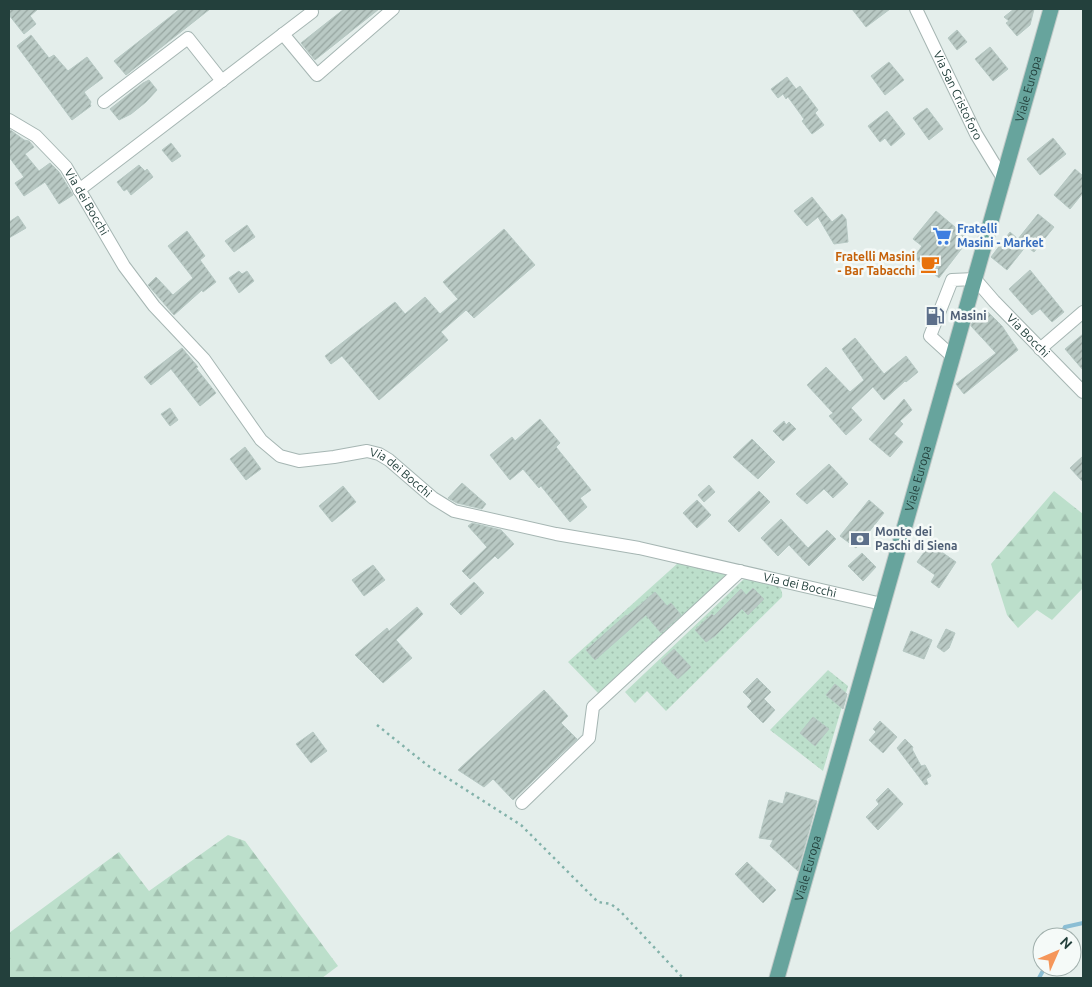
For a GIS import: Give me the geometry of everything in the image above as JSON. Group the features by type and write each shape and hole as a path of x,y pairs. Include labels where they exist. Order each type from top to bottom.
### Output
{"main road":[{"name":"Viale Europa","path":"777,978 1051,9"}],"street":[{"path":"284,34 317,76 393,9"},
{"name":"Via San Cristoforo","path":"916,9 976,134 1004,180"},
{"path":"80,190 312,12"},
{"path":"104,102 188,38 222,81"},
{"name":"Via dei Bocchi","path":"9,120 36,136 66,167 129,272 154,306 204,359 261,440 280,456 299,461 367,451 379,454 389,460 433,498 454,511 556,534 639,548 882,604"},
{"path":"953,357 930,336 952,280 975,279"},
{"name":"Via Bocchi","path":"975,279 1083,392"},
{"path":"1040,349 1083,312"},
{"path":"522,803 589,738 593,707 740,571"}],"path":[{"path":"377,725 427,765 521,825 598,902 611,904 620,911 683,978"}],"green space":[{"path":"1054,491 1083,514 1083,588 1052,620 1037,610 1018,628 1007,615 991,564"},
{"path":"678,563 731,574 599,694 568,662"},
{"path":"745,578 763,580 775,584 782,591 782,597 666,711 647,691 635,703 625,692"},
{"path":"828,670 848,686 823,771 770,730"},
{"path":"228,835 245,841 338,966 322,978 9,978 9,933 119,852 149,891"}],"building":[{"path":"9,9 38,9 30,16 36,24 24,34 9,15"},
{"path":"180,9 210,9 126,75 114,61"},
{"path":"344,9 379,9 315,60 301,43"},
{"path":"852,9 890,9 866,27"},
{"path":"1014,9 1034,9 1030,25 1017,36 1006,23 1009,21 1004,17"},
{"path":"957,30 967,42 957,50 948,38"},
{"path":"31,35 49,58 54,55 68,71 87,57 103,78 84,92 91,102 91,106 72,120 17,46"},
{"path":"990,47 1008,69 993,81 975,59"},
{"path":"889,62 904,80 885,95 871,76"},
{"path":"787,77 796,89 800,86 818,110 815,113 824,125 812,134 788,97 786,99 783,94 778,98 771,89"},
{"path":"149,80 157,90 131,114 119,120 110,109"},
{"path":"927,108 943,129 929,140 913,118"},
{"path":"887,111 905,134 891,146 885,138 880,142 868,126"},
{"path":"9,129 24,140 29,141 34,147 25,154 39,171 50,163 59,172 73,195 59,204 45,182 24,196 15,183 24,177 9,157"},
{"path":"1053,138 1066,154 1040,175 1027,159"},
{"path":"171,143 181,156 172,162 162,150"},
{"path":"139,165 145,171 147,169 153,177 131,195 127,189 124,191 117,182"},
{"path":"1075,169 1083,176 1083,193 1070,209 1054,195"},
{"path":"812,197 832,222 842,214 846,219 848,242 834,244 818,217 807,226 794,211"},
{"path":"936,211 969,239 939,278 914,257 922,246 913,239"},
{"path":"1038,214 1054,227 1034,252 1026,246 1007,270 991,257 1010,232 1018,239"},
{"path":"18,216 26,228 9,238 9,222"},
{"path":"247,225 255,237 234,252 225,241"},
{"path":"504,229 535,265 474,318 466,310 441,332 448,340 379,400 342,356 331,364 325,356 395,302 405,314 425,297 440,314 458,299 443,282"},
{"path":"187,231 205,256 200,260 216,282 203,292 202,290 174,315 148,285 156,277 173,295 193,278 168,246"},
{"path":"1030,270 1064,312 1052,322 1040,309 1032,315 1009,289"},
{"path":"239,271 242,274 247,271 254,281 239,293 229,278"},
{"path":"986,310 1002,326 1018,350 964,394 956,384 996,353 971,326"},
{"path":"1083,334 1083,370 1065,349"},
{"path":"855,338 884,374 906,356 918,372 884,400 873,387 851,408 862,420 846,435 829,416 833,413 807,385 826,367 850,392 864,380 842,349"},
{"path":"182,348 216,393 200,406 171,369 151,385 144,377"},
{"path":"904,399 912,410 900,421 903,424 894,434 903,442 890,457 869,439"},
{"path":"170,408 178,420 170,426 161,414"},
{"path":"540,419 560,443 556,447 591,490 580,498 587,507 570,522 541,486 539,488 523,469 510,480 490,455 512,437 515,441"},
{"path":"784,421 786,425 789,422 796,429 783,441 773,431"},
{"path":"752,439 775,462 758,479 733,457"},
{"path":"245,447 261,469 246,480 230,459"},
{"path":"1083,456 1083,482 1070,468"},
{"path":"829,464 848,484 833,498 824,489 807,504 796,494"},
{"path":"462,483 486,504 482,509 457,503 448,498"},
{"path":"709,485 715,492 704,502 698,495"},
{"path":"343,486 356,502 332,522 319,506"},
{"path":"759,491 770,502 739,532 728,521"},
{"path":"697,500 711,515 697,528 683,513"},
{"path":"869,500 884,513 856,548 840,536"},
{"path":"781,519 808,548 827,530 836,539 809,566 789,545 778,556 761,538"},
{"path":"472,523 501,530 514,544 498,559 495,556 470,579 462,571 487,547 468,526"},
{"path":"930,544 956,562 939,588 931,582 935,575 917,562"},
{"path":"862,553 876,567 863,581 848,566"},
{"path":"373,565 385,580 364,596 352,580"},
{"path":"474,582 484,593 461,615 450,604"},
{"path":"753,588 764,599 748,615 742,609 715,636 706,642 695,630 712,614 714,616 741,589 746,595"},
{"path":"655,592 667,606 671,603 681,615 661,633 646,615 595,660 586,650"},
{"path":"417,607 423,614 396,640 412,658 383,683 355,655 387,628 389,631"},
{"path":"946,629 955,633 949,648 944,652 937,647"},
{"path":"911,631 932,640 924,659 903,651"},
{"path":"674,649 691,667 678,679 661,661"},
{"path":"757,678 771,692 764,699 775,710 763,723 747,707 752,701 743,692"},
{"path":"835,684 847,694 843,709 826,695"},
{"path":"544,690 568,716 561,723 577,739 513,800 493,779 484,787 458,770"},
{"path":"813,717 829,729 815,746 800,733"},
{"path":"880,721 897,737 883,753 869,740 876,732 873,729"},
{"path":"313,732 327,751 311,763 296,744"},
{"path":"905,739 913,747 912,749 921,766 925,765 931,776 926,779 928,784 925,785 897,748"},
{"path":"888,788 903,804 878,830 866,817 879,804 876,800"},
{"path":"786,792 817,801 798,871 770,846 773,840 759,838 769,800 783,804"},
{"path":"747,862 776,890 763,903 735,874"}],"waterway":[{"path":"1065,927 1083,923"}],"place":[{"name":"Fratelli Masini - Market","path":"942,236"},
{"name":"Fratelli Masini - Bar Tabacchi","path":"930,264"},
{"name":"Masini","path":"935,316"},
{"name":"Monte dei Paschi di Siena","path":"860,539"}]}
